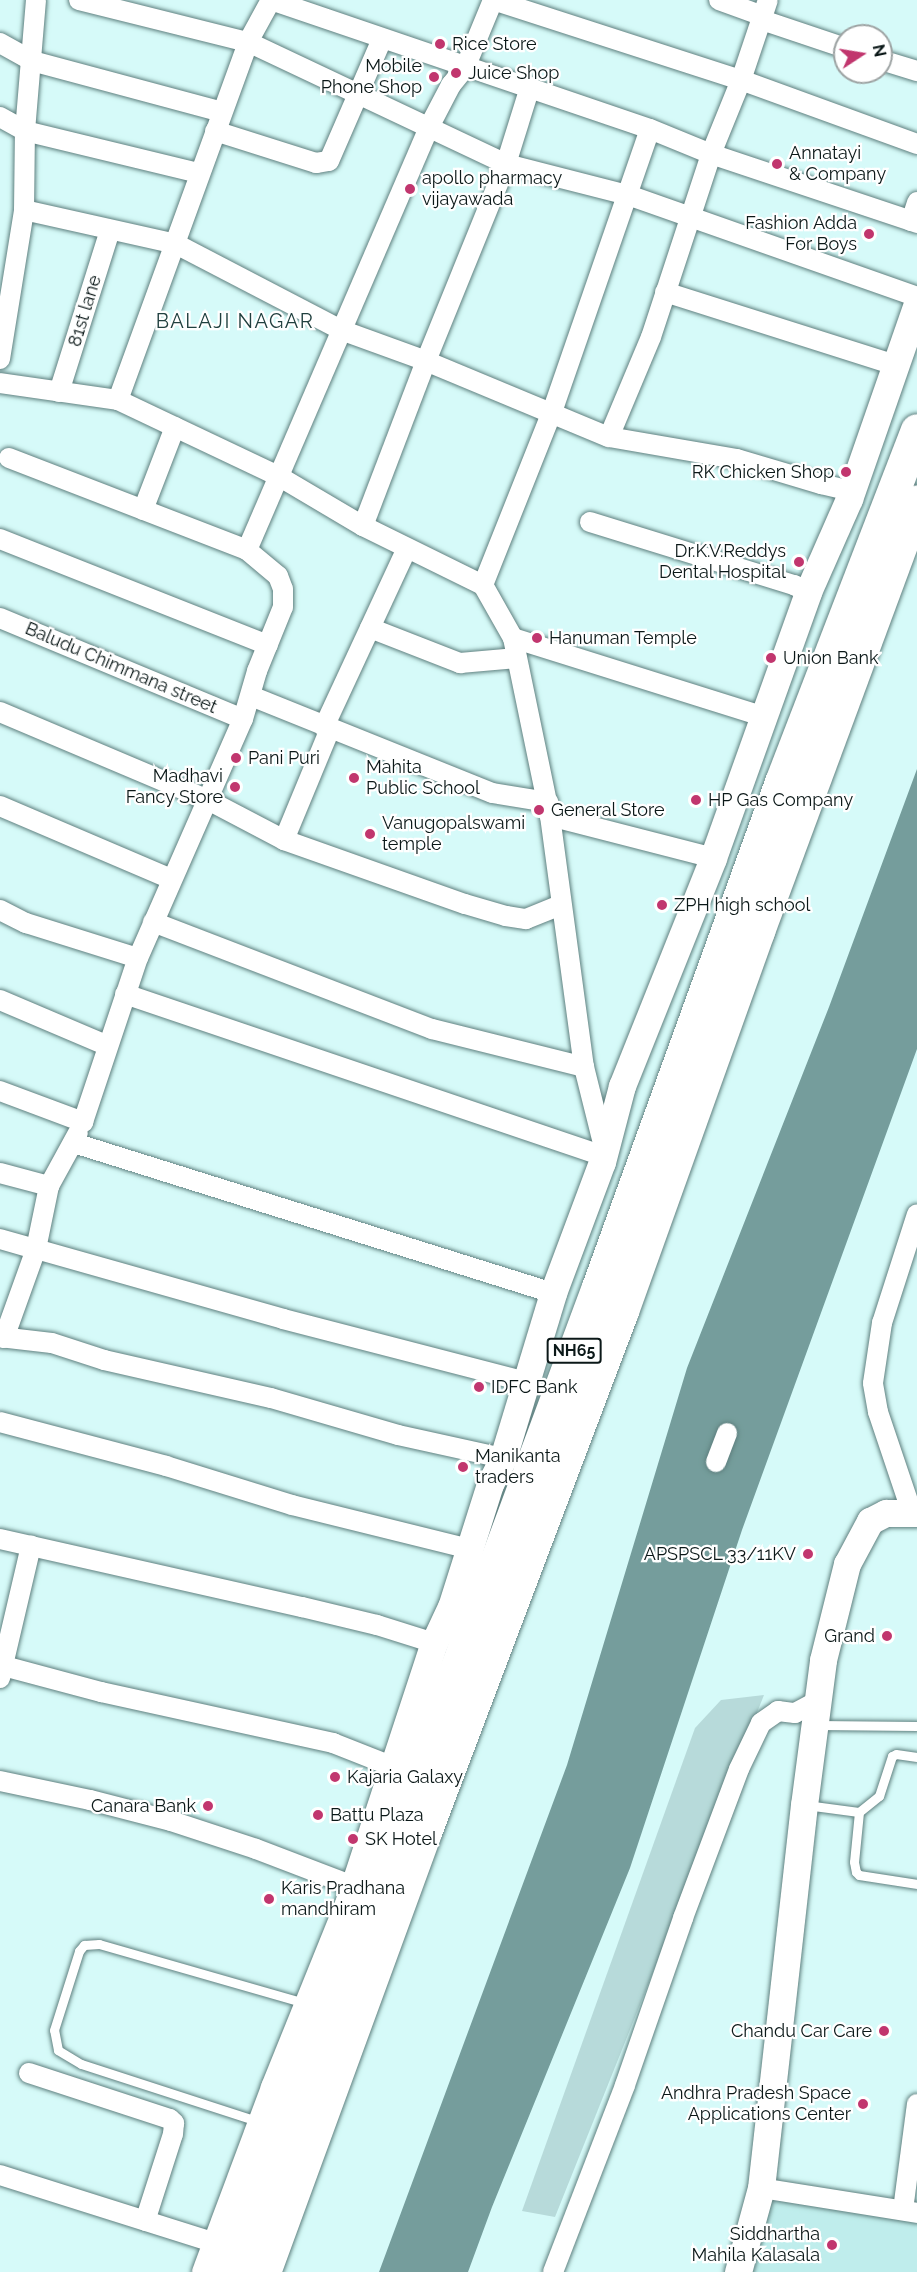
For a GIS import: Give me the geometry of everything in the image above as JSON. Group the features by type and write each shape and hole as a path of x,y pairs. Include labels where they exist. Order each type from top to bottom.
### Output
{"highway":[{"name":"NH65","path":"232,2272 375,1894 598,1287 776,793 917,430"},
{"name":"NH65","path":"264,2272 375,1894 622,1311 754,942 917,502"}],"street":[{"path":"0,359 24,210 25,131 36,0"},
{"path":"79,0 248,42 506,164 628,195 917,297"},
{"path":"118,400 176,244 198,173 248,42 271,0 465,68 530,87 650,129 711,154 915,215"},
{"path":"247,550 428,129 451,86 465,68 493,0 741,80 917,144"},
{"path":"719,0 764,12 833,43"},
{"path":"609,437 636,375 711,154 741,80 764,12"},
{"path":"215,130 323,164 328,161 359,96 382,39"},
{"path":"0,43 32,62 222,112"},
{"path":"893,64 917,71"},
{"path":"363,526 426,361 506,164 530,87"},
{"path":"0,117 25,131 198,173"},
{"path":"483,585 552,412 650,129"},
{"path":"24,210 176,244 341,330 426,361 609,437 737,459 852,491"},
{"name":"81st lane","path":"59,392 110,230"},
{"path":"665,292 895,365"},
{"path":"205,2272 307,2004 375,1894 392,1766 434,1643 451,1607 490,1484 503,1458 554,1293 604,1154 622,1086 714,858 808,592 852,491 917,304"},
{"path":"0,383 118,400 280,477 363,526 483,585 513,638 549,809 560,905 584,1067 604,1154"},
{"path":"144,510 175,427"},
{"path":"9,458 247,550 278,576 283,589 283,607 257,671 243,719 138,958 74,1143 49,1186 36,1249 2,1338 52,1343 104,1360 271,1398 398,1435 503,1458"},
{"path":"590,522 794,585 808,592"},
{"path":"0,539 268,645"},
{"path":"284,840 327,728 407,548"},
{"name":"Baludu Chimmana street","path":"0,618 243,719"},
{"path":"370,628 460,663 517,658"},
{"path":"513,638 765,717"},
{"path":"251,696 492,794 714,858"},
{"path":"0,712 206,799 284,840 506,916 526,919 560,905"},
{"path":"0,806 171,879"},
{"path":"0,910 26,923 138,958"},
{"path":"153,922 432,1029 584,1067"},
{"path":"125,994 604,1154"},
{"path":"0,1000 106,1045"},
{"path":"0,1090 82,1122"},
{"path":"74,1143 554,1293"},
{"path":"0,1173 49,1186"},
{"path":"738,2272 761,2188 804,1805 823,1660 847,1564 870,1521 886,1514 914,1513 878,1412 873,1383 882,1323 917,1214"},
{"path":"0,1239 283,1319 525,1382"},
{"path":"0,1422 166,1466 292,1505 470,1548"},
{"path":"716,1462 727,1433"},
{"path":"0,1539 312,1609 377,1625 434,1643"},
{"path":"31,1546 1,1670 333,1743 392,1766"},
{"path":"553,2272 626,2085 683,1918 739,1769 761,1723 778,1711 816,1713"},
{"path":"0,1781 90,1800 171,1821 256,1849 375,1894"},
{"path":"29,2073 174,2123 173,2134 145,2221"},
{"path":"761,2188 910,2211 917,2104"},
{"path":"0,2175 216,2244"}],"lane":[{"path":"816,1713 917,1726"},
{"path":"917,1757 896,1754 892,1756 879,1796 859,1812 854,1862 859,1875 917,1884"},
{"path":"804,1805 859,1812"},
{"path":"261,2122 81,2064 57,2050 54,2030 79,1951 84,1945 99,1944 307,2004"}],"shaded area":[{"path":"917,769 917,1049 742,1530 630,1868 492,2207 468,2272 379,2272 567,1765 687,1368 829,1007"},
{"path":"764,1695 555,2217 522,2211 695,1728 721,1700"},
{"name":"Siddhartha Mahila Kalasala","path":"762,2189 917,2218 917,2272 739,2272"}],"place":[{"name":"Rice Store","path":"440,44"},
{"name":"Juice Shop","path":"456,73"},
{"name":"Mobile Phone Shop","path":"434,77"},
{"name":"Annatayi & Company","path":"777,164"},
{"name":"apollo pharmacy vijayawada","path":"410,189"},
{"name":"Fashion Adda For Boys","path":"869,234"},
{"name":"RK Chicken Shop","path":"846,472"},
{"name":"Dr.K.V.Reddys Dental Hospital","path":"799,562"},
{"name":"Hanuman Temple","path":"537,638"},
{"name":"Union Bank","path":"771,658"},
{"name":"Pani Puri","path":"236,758"},
{"name":"Mahita Public School","path":"354,778"},
{"name":"Madhavi Fancy Store","path":"235,787"},
{"name":"HP Gas Company","path":"696,800"},
{"name":"General Store","path":"539,810"},
{"name":"Vanugopalswami temple","path":"370,834"},
{"name":"ZPH high school","path":"662,905"},
{"name":"IDFC Bank","path":"479,1387"},
{"name":"Manikanta traders","path":"463,1467"},
{"name":"APSPSCL 33/11KV","path":"808,1554"},
{"name":"Grand","path":"887,1636"},
{"name":"Kajaria Galaxy","path":"335,1777"},
{"name":"Canara Bank","path":"208,1806"},
{"name":"Battu Plaza","path":"318,1815"},
{"name":"SK Hotel","path":"353,1839"},
{"name":"Karis Pradhana mandhiram","path":"269,1899"},
{"name":"Chandu Car Care","path":"884,2031"},
{"name":"Andhra Pradesh Space Applications Center","path":"863,2104"},
{"name":"Siddhartha Mahila Kalasala","path":"832,2245"}],"district":[{"name":"BALAJI NAGAR","path":"235,321"}]}
